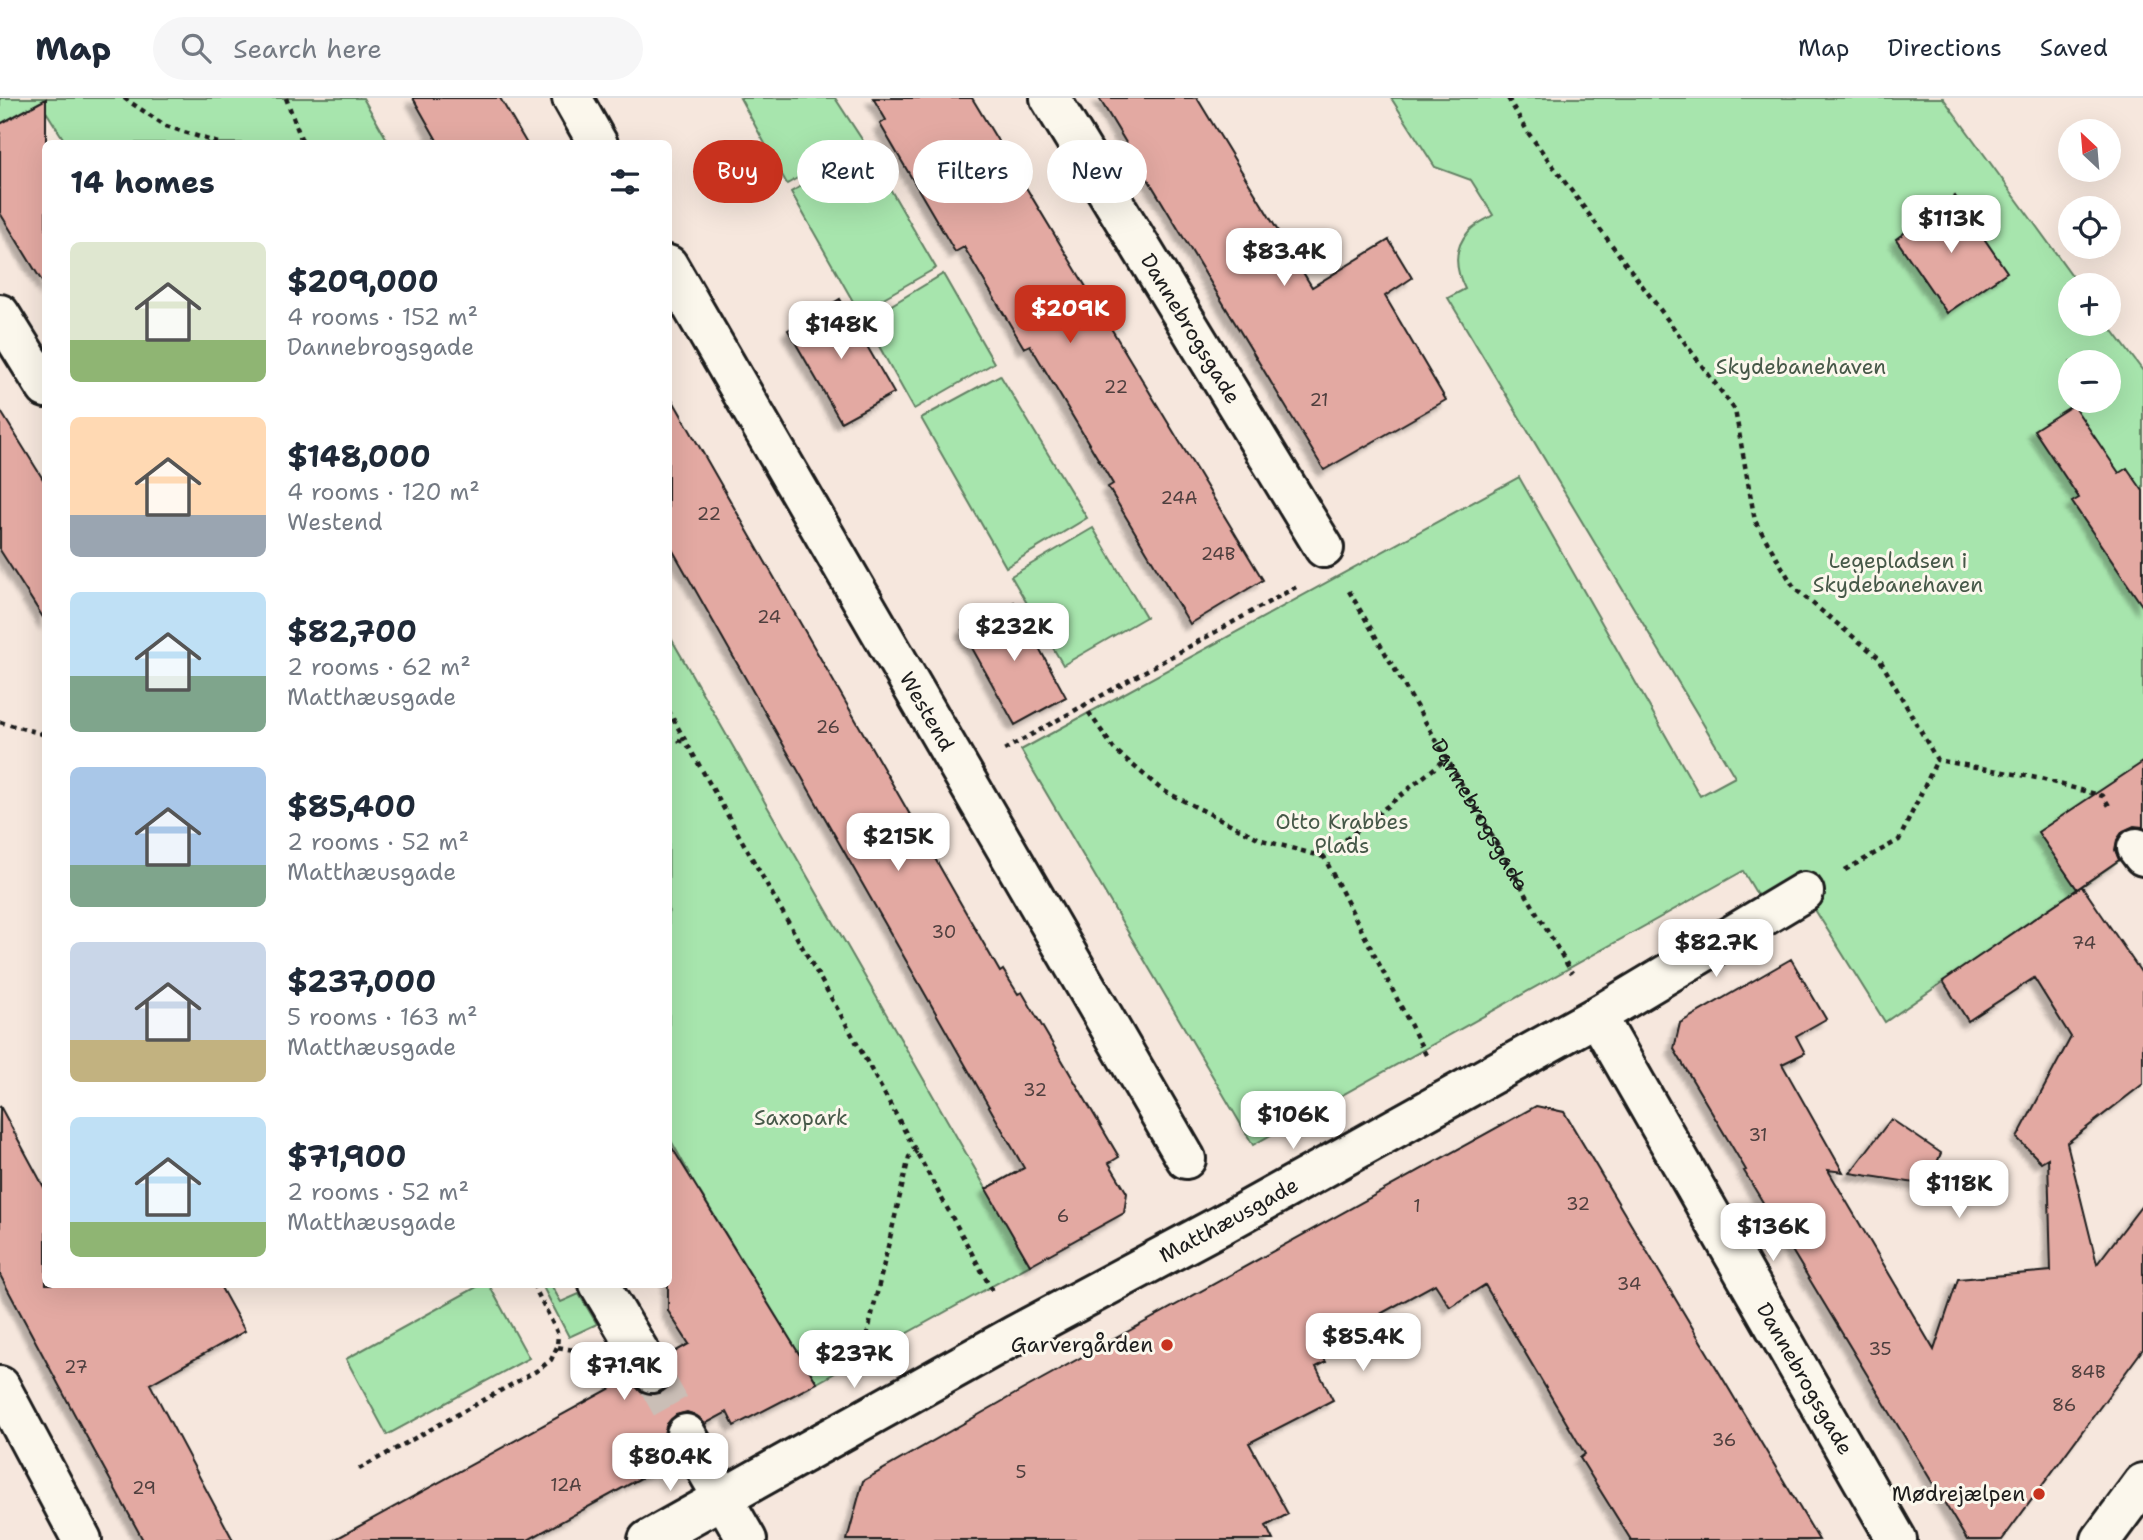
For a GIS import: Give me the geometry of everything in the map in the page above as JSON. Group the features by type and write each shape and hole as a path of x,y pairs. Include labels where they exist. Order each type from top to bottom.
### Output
{"street":[{"path":"572,98 596,140"},
{"name":"Dannebrogsgade","path":"1049,98 1329,557"},
{"name":"Westend","path":"672,272 1186,1159"},
{"path":"0,314 42,382"},
{"name":"Matthæusgade","path":"648,1540 1597,1016 1804,892"},
{"name":"Dannebrogsgade","path":"1597,1016 1897,1540"},
{"path":"600,1288 652,1373"},
{"path":"0,1386 82,1540"},
{"path":"686,1434 747,1540"},
{"path":"2101,1540 2143,1483"}],"path":[{"path":"124,98 166,126 209,140"},
{"path":"286,98 302,140"},
{"path":"1508,98 1529,134 1735,410 1755,521 1795,589 1879,658 1937,760"},
{"path":"964,773 1329,557"},
{"name":"Dannebrogsgade","path":"1329,557 1597,1016"},
{"path":"1083,704 1114,749 1162,790 1262,841 1324,857 1449,1098"},
{"path":"672,717 917,1151 990,1287"},
{"path":"0,722 42,734"},
{"path":"672,739 687,743"},
{"path":"1324,857 1447,758"},
{"path":"1937,760 2037,778 2103,796 2133,841"},
{"path":"1804,892 1899,840 1937,760"},
{"path":"871,1415 862,1357 909,1157 917,1151"},
{"path":"359,1469 538,1370 551,1360 557,1347 558,1334 536,1288"},
{"path":"557,1347 574,1350"}],"green space":[{"path":"0,98 363,98 387,140 64,140 40,102 0,124"},
{"path":"740,98 835,98 862,140 797,140 797,178 787,184 783,177 783,140 763,140"},
{"name":"Skydebanehaven","path":"1391,98 1943,98 2070,273 2058,273 2058,336 2117,336 2143,371 2143,844 1885,1022 1794,876 1758,896 1743,871 1253,1145 1021,750 1519,477 1700,796 1735,777 1448,298 1465,289 1457,259 1460,244 1474,226 1493,215 1471,180 1435,167"},
{"path":"797,189 797,203 791,192"},
{"path":"797,203 898,203 936,268 859,312"},
{"path":"943,274 994,363 914,409 865,321"},
{"path":"1000,375 1087,518 1006,567 921,418"},
{"path":"1093,528 1146,617 1063,665 1011,576"},
{"name":"Saxopark","path":"672,640 1030,1265 817,1383 700,1192 693,1196 683,1178 689,1173 672,1142"},
{"path":"475,1288 491,1288 529,1358 387,1435 346,1359"},
{"path":"544,1288 553,1288 561,1302 579,1294 597,1324 569,1337"}],"building":[{"path":"413,98 500,98 525,140 437,140"},
{"path":"873,98 972,98 997,140 913,140 913,180 899,156 899,140 889,140 880,124 886,120"},
{"path":"1099,98 1197,98 1312,287 1389,240 1412,278 1385,296 1446,400 1324,470 1147,177 1147,140 1124,140"},
{"path":"46,99 46,140 42,140 42,281 0,213 0,124"},
{"path":"1955,196 2007,272 1947,313 1896,239"},
{"path":"1033,199 1263,580 1190,624 1108,487 1113,484 1030,345 1024,348 964,247 955,252 926,203 1033,203"},
{"path":"840,299 894,393 841,422 788,330"},
{"path":"672,399 1000,972 1003,970 1018,994 1022,992 1119,1157 1109,1163 1127,1193 1124,1213 1030,1265 986,1189 1024,1168 672,549"},
{"path":"0,410 42,478 42,616 0,550"},
{"path":"2061,413 2078,413 2119,473 2127,468 2143,491 2143,607 2072,502 2079,498 2034,430"},
{"path":"1014,602 1066,697 1015,725 962,630"},
{"path":"2143,762 2143,827 2134,826 2123,831 2115,850 2119,860 2077,889 2038,832"},
{"path":"2082,886 2143,975 2143,1084 2067,1143 2097,1264 2143,1204 2143,1349 2002,1540 1967,1540 1744,1171 1746,1170 1674,1049 1680,1023 1791,959 1826,1019 1796,1036 1805,1053 1782,1064 1843,1172 1828,1170 1934,1350 1958,1279 2051,1271 2048,1158 2041,1162 2017,1138 2071,1037 2034,978 1968,1021 1943,981"},
{"path":"0,1106 42,1184 42,1288 221,1288 245,1331 150,1384 233,1540 143,1540 0,1275"},
{"path":"1536,1106 1564,1112 1819,1540 1631,1540 1580,1458 1585,1454 1485,1285 1450,1307 1435,1284 1318,1348 1326,1362 1316,1367 1333,1400 1249,1443 1288,1514 1266,1526 1273,1540 847,1540 863,1481 1022,1390"},
{"path":"1891,1119 1941,1153 1928,1185 1850,1173"},
{"path":"672,1147 817,1383 734,1426 727,1412 705,1424 696,1415 687,1412 676,1415 667,1424 664,1433 667,1444 650,1453 659,1468 528,1540 334,1540 629,1378 641,1392 652,1395 663,1392 671,1384 674,1372 667,1356 689,1344 668,1311 668,1288 672,1288"}],"tunnel":[{"path":"652,1373 686,1434"}],"place":[{"name":"Garvergården","path":"1167,1345"},
{"name":"Mødrejælpen","path":"2039,1494"}],"park label":[{"name":"Legepladsen i Skydebanehaven","path":"1898,573"},
{"name":"Otto Krabbes Plads","path":"1342,834"}]}
